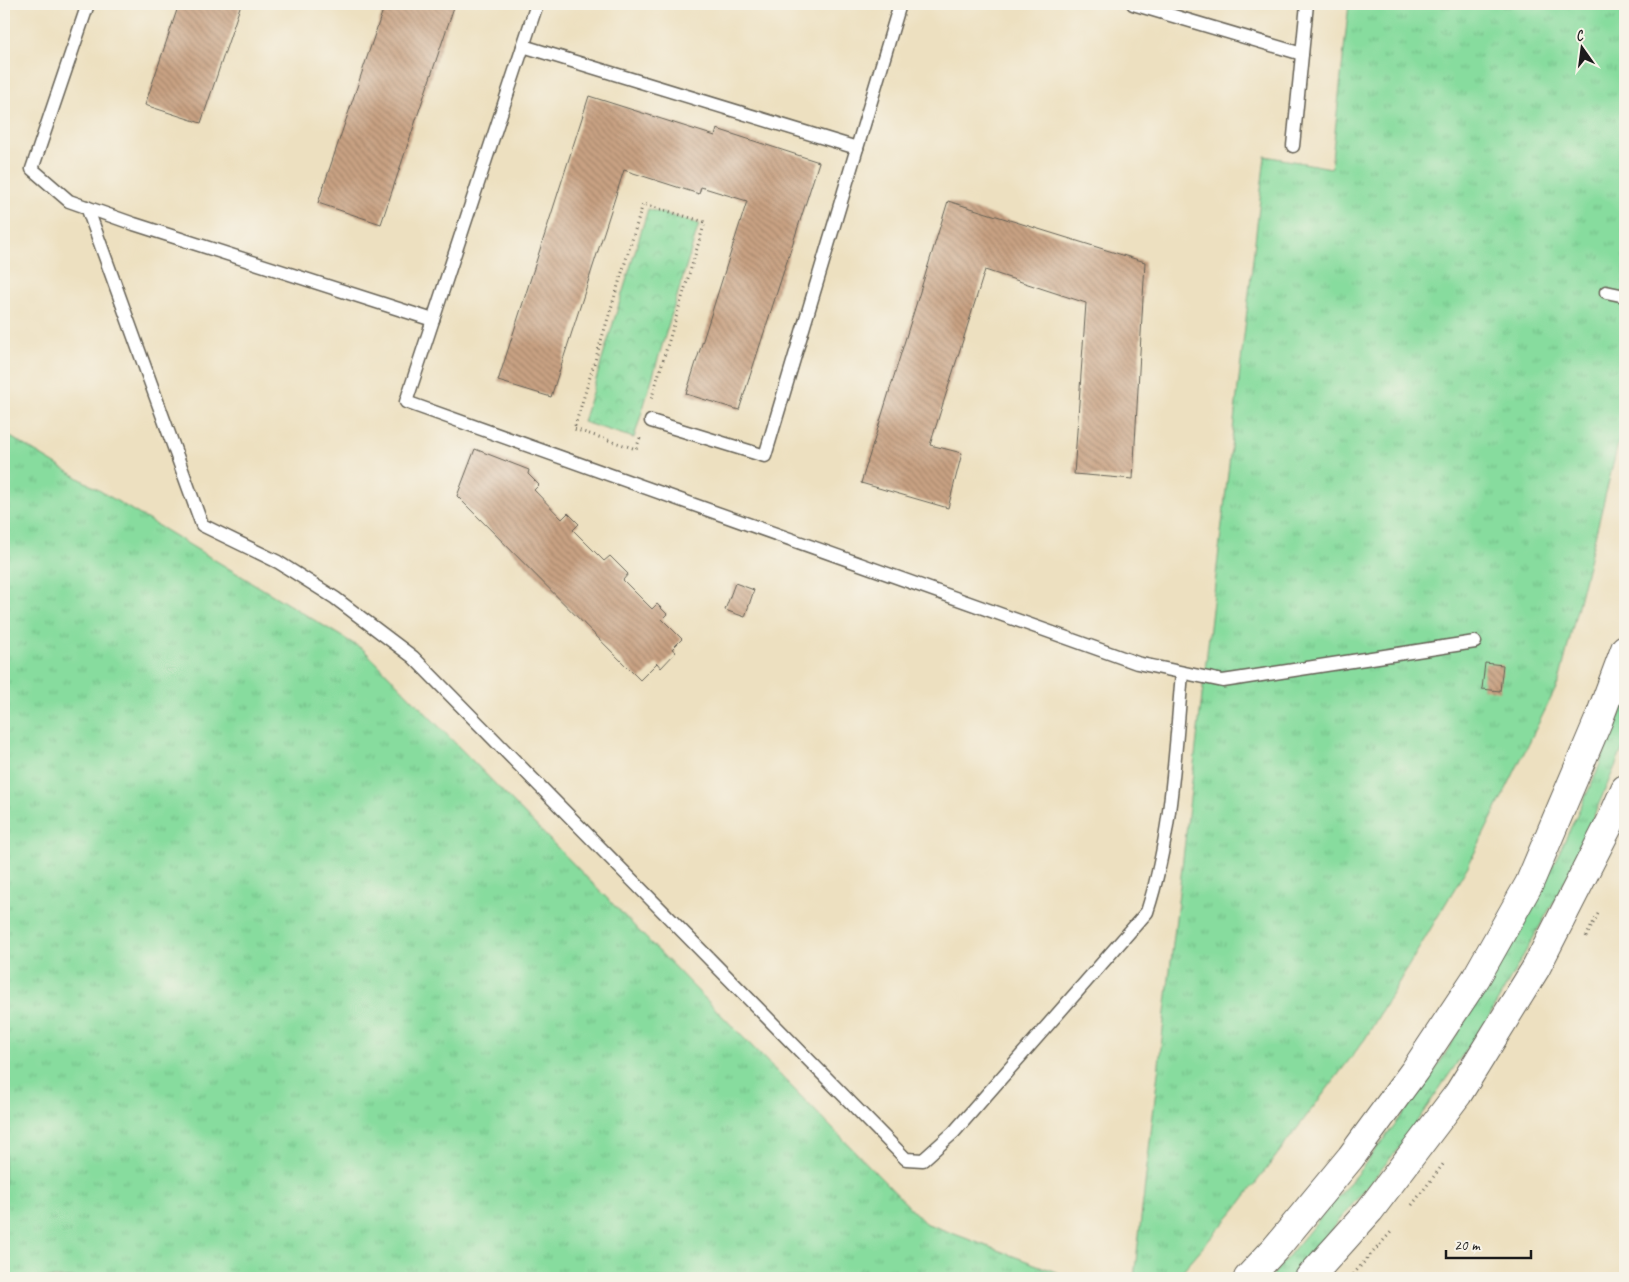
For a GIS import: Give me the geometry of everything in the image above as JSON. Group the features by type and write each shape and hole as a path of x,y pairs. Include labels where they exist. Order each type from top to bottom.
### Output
{"street":[{"path":"1248,1278 1351,1157 1415,1070 1476,978 1529,884 1599,719 1625,649"},
{"path":"1309,1278 1370,1210 1458,1094 1536,968 1611,821 1625,789"}],"lane":[{"path":"88,4 32,169 69,201 134,224 433,320"},
{"path":"537,4 406,402 1137,663 1224,681 1475,642"},
{"path":"648,420 765,456 900,4"},
{"path":"1134,4 1302,54"},
{"path":"1293,146 1306,4"},
{"path":"523,46 857,148"},
{"path":"86,207 202,524 278,562 335,598 413,657 906,1159 923,1160 954,1132 1147,912 1157,882 1173,780 1182,673"},
{"path":"1606,292 1625,296"}],"path":[{"path":"643,204 705,222 648,420 636,449 574,429 643,204"}],"green space":[{"path":"1349,4 1625,4 1625,416 1559,682 1468,866 1365,1039 1236,1209 1176,1278 1134,1278 1265,156 1331,168"},
{"path":"648,209 699,224 634,438 583,422"},
{"path":"4,433 364,650 925,1223 1072,1278 4,1278"},
{"path":"1625,700 1625,742 1623,748 1567,878 1490,1015 1398,1149 1292,1278 1270,1278 1361,1169 1431,1077 1487,985 1547,878 1596,774"}],"building":[{"path":"179,4 241,4 201,123 145,105"},
{"path":"385,4 455,4 381,224 318,203"},
{"path":"589,96 715,136 717,129 819,162 739,410 686,394 747,201 701,187 699,194 624,170 551,397 498,381"},
{"path":"948,201 1145,262 1133,479 1074,474 1086,303 985,270 930,445 962,453 948,508 861,483"},
{"path":"475,449 529,470 528,474 539,485 534,490 562,519 568,513 579,524 573,530 604,561 610,556 628,574 623,580 652,609 657,604 667,614 662,619 682,639 672,649 676,652 661,668 657,663 640,680 457,496"},
{"path":"735,583 754,590 745,617 725,610"},
{"path":"1485,663 1503,665 1500,691 1482,689"}]}
